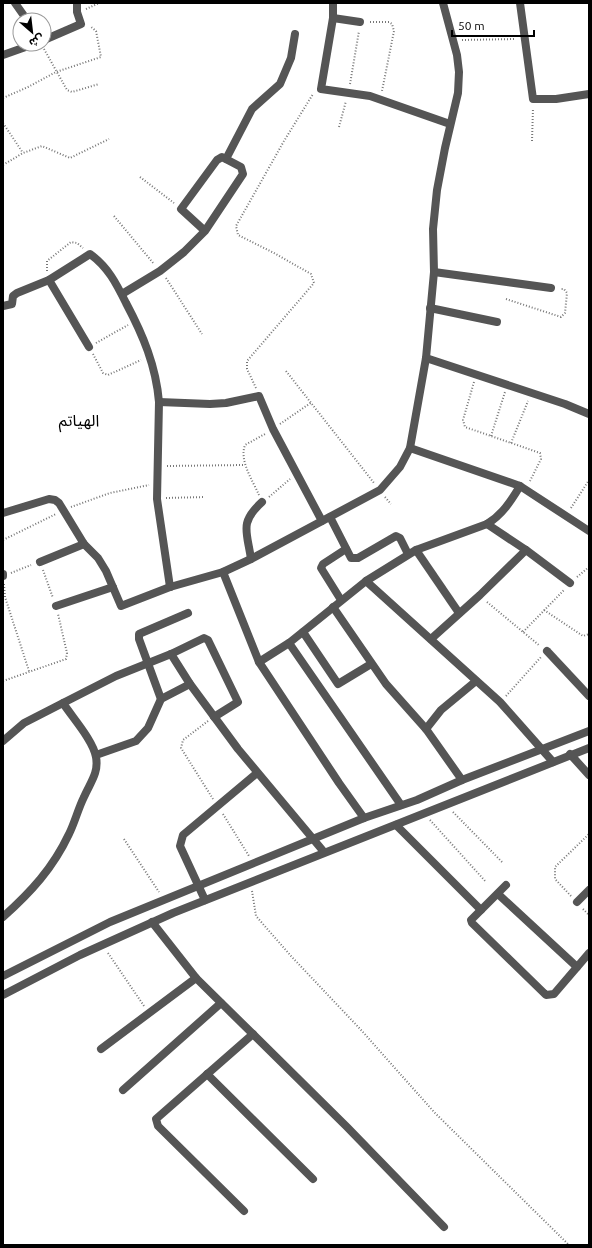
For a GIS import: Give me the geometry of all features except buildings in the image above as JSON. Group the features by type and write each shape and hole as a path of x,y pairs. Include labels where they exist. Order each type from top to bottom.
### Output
{"street":[{"path":"15,3 21,12"},
{"path":"52,36 80,24 77,12 77,3"},
{"path":"333,3 333,18 321,89 349,92 381,100 450,124"},
{"path":"3,513 49,499 55,500 64,510 84,544 98,558 106,571 121,606 170,587 223,572 251,559 380,490 400,467 410,448 426,358 434,272 434,230 437,190 450,124 458,93 459,72 453,40 443,3"},
{"path":"520,3 533,99 556,99 589,94"},
{"path":"333,18 360,22"},
{"path":"226,159 252,109 280,84 291,58 295,34"},
{"path":"122,294 160,272 205,231 242,174 242,167 226,159 219,158 181,209 205,231"},
{"path":"3,306 12,304 13,296 16,293 49,280 90,254 108,269 136,321 150,355 159,402 159,467 157,499 170,587"},
{"path":"434,272 551,288"},
{"path":"49,280 89,347"},
{"path":"430,308 498,322"},
{"path":"426,358 570,406 589,414"},
{"path":"159,402 226,404 259,396 273,429 297,473 351,558 356,559 396,536 400,538 408,554"},
{"path":"410,448 523,488 589,531"},
{"path":"259,662 289,643 366,581 408,554 487,524 505,508 523,488"},
{"path":"251,559 246,523 250,514 262,502"},
{"path":"487,524 526,550 570,583"},
{"path":"40,562 84,544"},
{"path":"341,600 321,568 323,564 346,550"},
{"path":"416,550 459,613"},
{"path":"430,639 480,595 526,550"},
{"path":"223,572 259,662 334,776 364,818"},
{"path":"366,581 500,702 553,762"},
{"path":"56,606 113,587"},
{"path":"333,607 371,664 386,684 426,729 462,780"},
{"path":"161,698 139,639 139,634 188,614"},
{"path":"303,632 338,684 371,664"},
{"path":"3,740 24,723 116,676 171,654 202,639 208,640 238,702 214,717"},
{"path":"289,643 401,805"},
{"path":"547,651 589,696"},
{"path":"171,654 190,684 214,717 258,773 324,852"},
{"path":"426,729 441,710 476,681"},
{"path":"96,755 123,747 143,735 148,728 161,698 190,684"},
{"path":"3,917 26,897 52,865 69,834 83,797 94,778 97,765 96,755 86,736 63,703"},
{"path":"3,976 71,941 164,900 364,818 417,800 462,780 589,731"},
{"path":"3,994 103,944 152,922 570,754 589,748"},
{"path":"570,754 589,775"},
{"path":"205,900 180,846 181,839 183,835 258,773"},
{"path":"396,825 481,910"},
{"path":"506,885 471,920 472,923 542,994 554,994 589,953"},
{"path":"577,902 589,890"},
{"path":"498,894 577,967"},
{"path":"152,922 196,978 444,1227"},
{"path":"101,1049 196,978"},
{"path":"123,1090 221,1003"},
{"path":"244,1211 158,1126 156,1122 161,1114 253,1034"},
{"path":"207,1074 313,1179"}],"path":[{"path":"77,12 99,3"},
{"path":"338,127 349,92 360,22 389,22 393,26 394,31 381,100"},
{"path":"3,98 28,88 56,72 101,57 96,31 90,26 80,24"},
{"path":"453,40 524,39"},
{"path":"45,52 65,88 72,92 99,84"},
{"path":"259,396 247,369 247,361 314,283 311,274 238,235 236,226 311,96 321,89"},
{"path":"532,141 533,99"},
{"path":"3,123 23,153"},
{"path":"3,166 23,153 44,146 67,158 72,158 109,139"},
{"path":"140,177 181,209"},
{"path":"114,216 172,286 202,334"},
{"path":"46,264 71,242 77,242 90,254"},
{"path":"506,299 563,316 565,313 567,293 564,289 551,288"},
{"path":"136,321 89,347 103,373 108,375 150,355"},
{"path":"286,371 380,490"},
{"path":"476,375 464,424 467,428 537,451 542,456 523,488"},
{"path":"491,436 507,386"},
{"path":"511,443 531,394"},
{"path":"297,473 262,502 245,466 243,452 245,445 273,429 312,402"},
{"path":"159,467 245,466"},
{"path":"566,516 589,480"},
{"path":"3,540 64,510 110,493 158,484"},
{"path":"157,499 205,497"},
{"path":"3,681 29,671 64,661 67,657 56,606 40,562 3,575 4,598 29,671"},
{"path":"480,595 547,651 500,702"},
{"path":"523,632 544,610 583,636 589,634"},
{"path":"214,717 183,740 181,748 254,864"},
{"path":"445,804 503,863"},
{"path":"424,813 486,882"},
{"path":"577,902 557,881 554,871 555,867 589,834"},
{"path":"124,839 164,900"},
{"path":"251,882 256,916 291,956 362,1031 434,1112 570,1245"},
{"path":"103,944 149,1013"}],"district":[{"name":"الهياتم","path":"79,420"}]}
